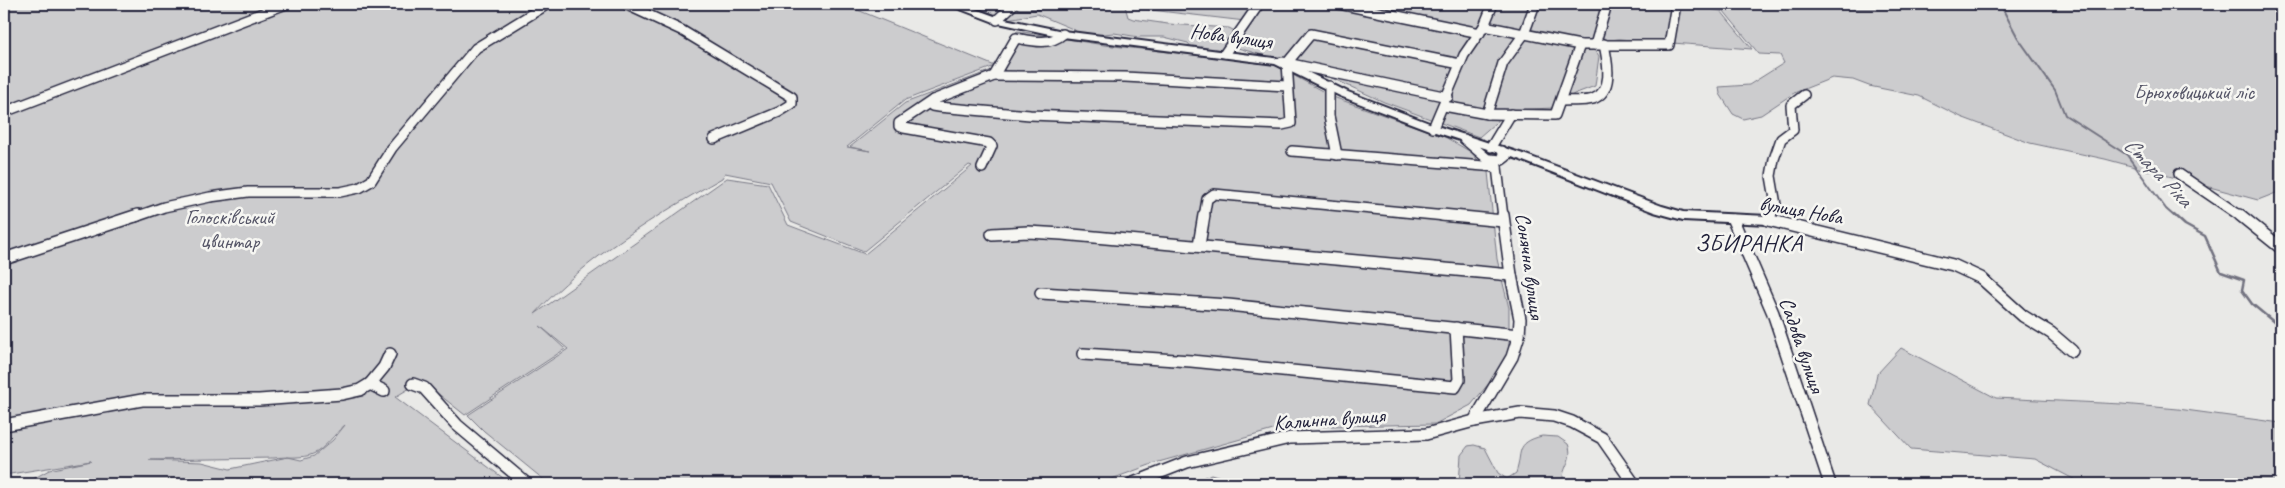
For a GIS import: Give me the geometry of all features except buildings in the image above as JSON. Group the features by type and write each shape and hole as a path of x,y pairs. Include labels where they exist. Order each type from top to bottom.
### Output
{"street":[{"path":"4,112 286,4"},
{"path":"4,258 164,208 210,196 248,192 350,191 359,188 371,181 390,151 476,48 548,4"},
{"path":"628,4 705,44 792,97 792,104 780,112 714,139"},
{"name":"Нова вулиця","path":"952,4 997,20 1063,34 1284,63 1329,86 1464,139 1497,155"},
{"path":"997,20 1014,4"},
{"path":"1020,4 1038,4"},
{"path":"1225,54 1259,4"},
{"path":"1339,4 1580,45 1669,45 1676,4"},
{"path":"1433,128 1444,106 1464,55 1482,29 1494,4"},
{"path":"1487,114 1508,52 1524,34 1535,4"},
{"path":"1561,101 1597,97 1604,91 1607,84 1600,44 1607,4"},
{"path":"994,76 1016,38 1052,41 1058,39 1063,34"},
{"path":"1284,63 1308,37 1317,34 1460,64"},
{"path":"1444,106 1487,114 1555,115 1580,45"},
{"path":"933,100 932,106 938,108 1030,115 1282,126 1291,123 1284,63"},
{"path":"1284,63 1448,96"},
{"path":"982,168 992,146 989,144 935,135 899,126 902,120 933,100 994,76 1125,77 1287,86"},
{"path":"1329,86 1329,116 1337,155"},
{"path":"1768,220 1776,205 1771,176 1774,159 1781,139 1793,130 1791,105 1804,95"},
{"path":"1292,151 1337,155 1497,155 1511,114"},
{"name":"вулиця Нова","path":"1497,155 1683,216 1733,220 1768,220 1953,265 1981,278 2023,316 2051,333 2072,350"},
{"name":"Сонячна вулиця","path":"1474,420 1512,358 1519,335 1520,318 1503,221 1497,155"},
{"path":"2179,174 2230,207 2281,248"},
{"path":"1200,246 1208,199 1214,194 1503,221"},
{"name":"Садова вулиця","path":"1733,220 1773,313 1830,484"},
{"path":"992,234 1028,232 1511,275"},
{"path":"4,265 75,236"},
{"path":"1041,293 1218,304 1519,335"},
{"path":"1083,354 1191,361 1455,387 1459,380 1456,328"},
{"path":"4,425 142,400 286,398 342,394 360,390 370,384 384,367 390,354"},
{"path":"370,384 384,391"},
{"path":"413,384 424,388 457,425 527,484"},
{"path":"1474,420 1520,413 1554,416 1572,422 1602,438 1634,484"},
{"name":"Калинна вулиця","path":"1131,484 1187,462 1290,438 1426,434 1474,420"}],"green space":[{"name":"Голосківський цвинтар","path":"4,4 843,4 995,66 905,100 847,147 870,151 850,147 905,103 997,68 1017,31 1104,45 1271,63 1333,97 1445,137 1471,152 1488,172 1497,259 1509,308 1509,359 1471,405 1435,424 1284,427 1155,463 1098,484 781,484 762,482 756,484 549,484 484,431 468,415 568,349 540,326 565,349 465,415 422,381 395,397 511,484 24,484 49,470 91,461 4,475","holes":["969,165 972,166 865,254 788,225 768,184 727,178 535,314 576,274 599,256 672,207 722,178 725,173 771,182 791,222 864,251","345,425 333,440 314,456 301,460 289,457 304,456 317,452","287,457 230,469 202,462 149,460"]},
{"path":"967,4 1117,4 1125,6 1128,17 1133,19 1168,24 1229,28 1235,31 1222,51 1218,51 1192,48 1188,43 1164,37 1139,37 1114,33 1076,34 1075,30 1037,14 1007,19"},
{"path":"1127,4 1678,4 1721,11 1752,49 1619,39 1590,42 1599,56 1595,86 1574,94 1553,108 1510,110 1479,137 1384,102 1312,69 1234,47 1245,21 1134,8"},
{"name":"Брюховицький ліс","path":"1713,4 1772,4 1779,8 1913,8 1917,4 2281,4 2281,191 2258,200 2105,159 2030,143 1961,117 1919,96 1869,86 1853,80 1832,78 1794,93 1761,115 1743,119 1733,114 1720,94 1719,87 1749,85 1784,63 1780,55 1759,54 1719,5"},
{"path":"1901,348 1996,398 2122,404 2178,409 2281,423 2281,484 2083,484 2035,459 1911,449 1870,405 1877,374"},
{"path":"1542,436 1558,437 1568,444 1570,455 1564,474 1564,484 1459,484 1461,455 1468,446 1474,445 1485,448 1498,473 1507,479 1516,473 1523,446 1527,442"},
{"path":"1211,474 1243,484 1202,484 1202,478"}],"waterway":[{"name":"Стара Ріка","path":"2000,4 2018,38 2055,90 2065,115 2127,155 2166,209 2175,217"},
{"name":"Стара Ріка","path":"2174,215 2185,225 2205,236 2221,272 2244,280 2242,290 2252,304 2281,328"}],"district":[{"name":"ЗБИРАНКА","path":"1749,243"}]}
